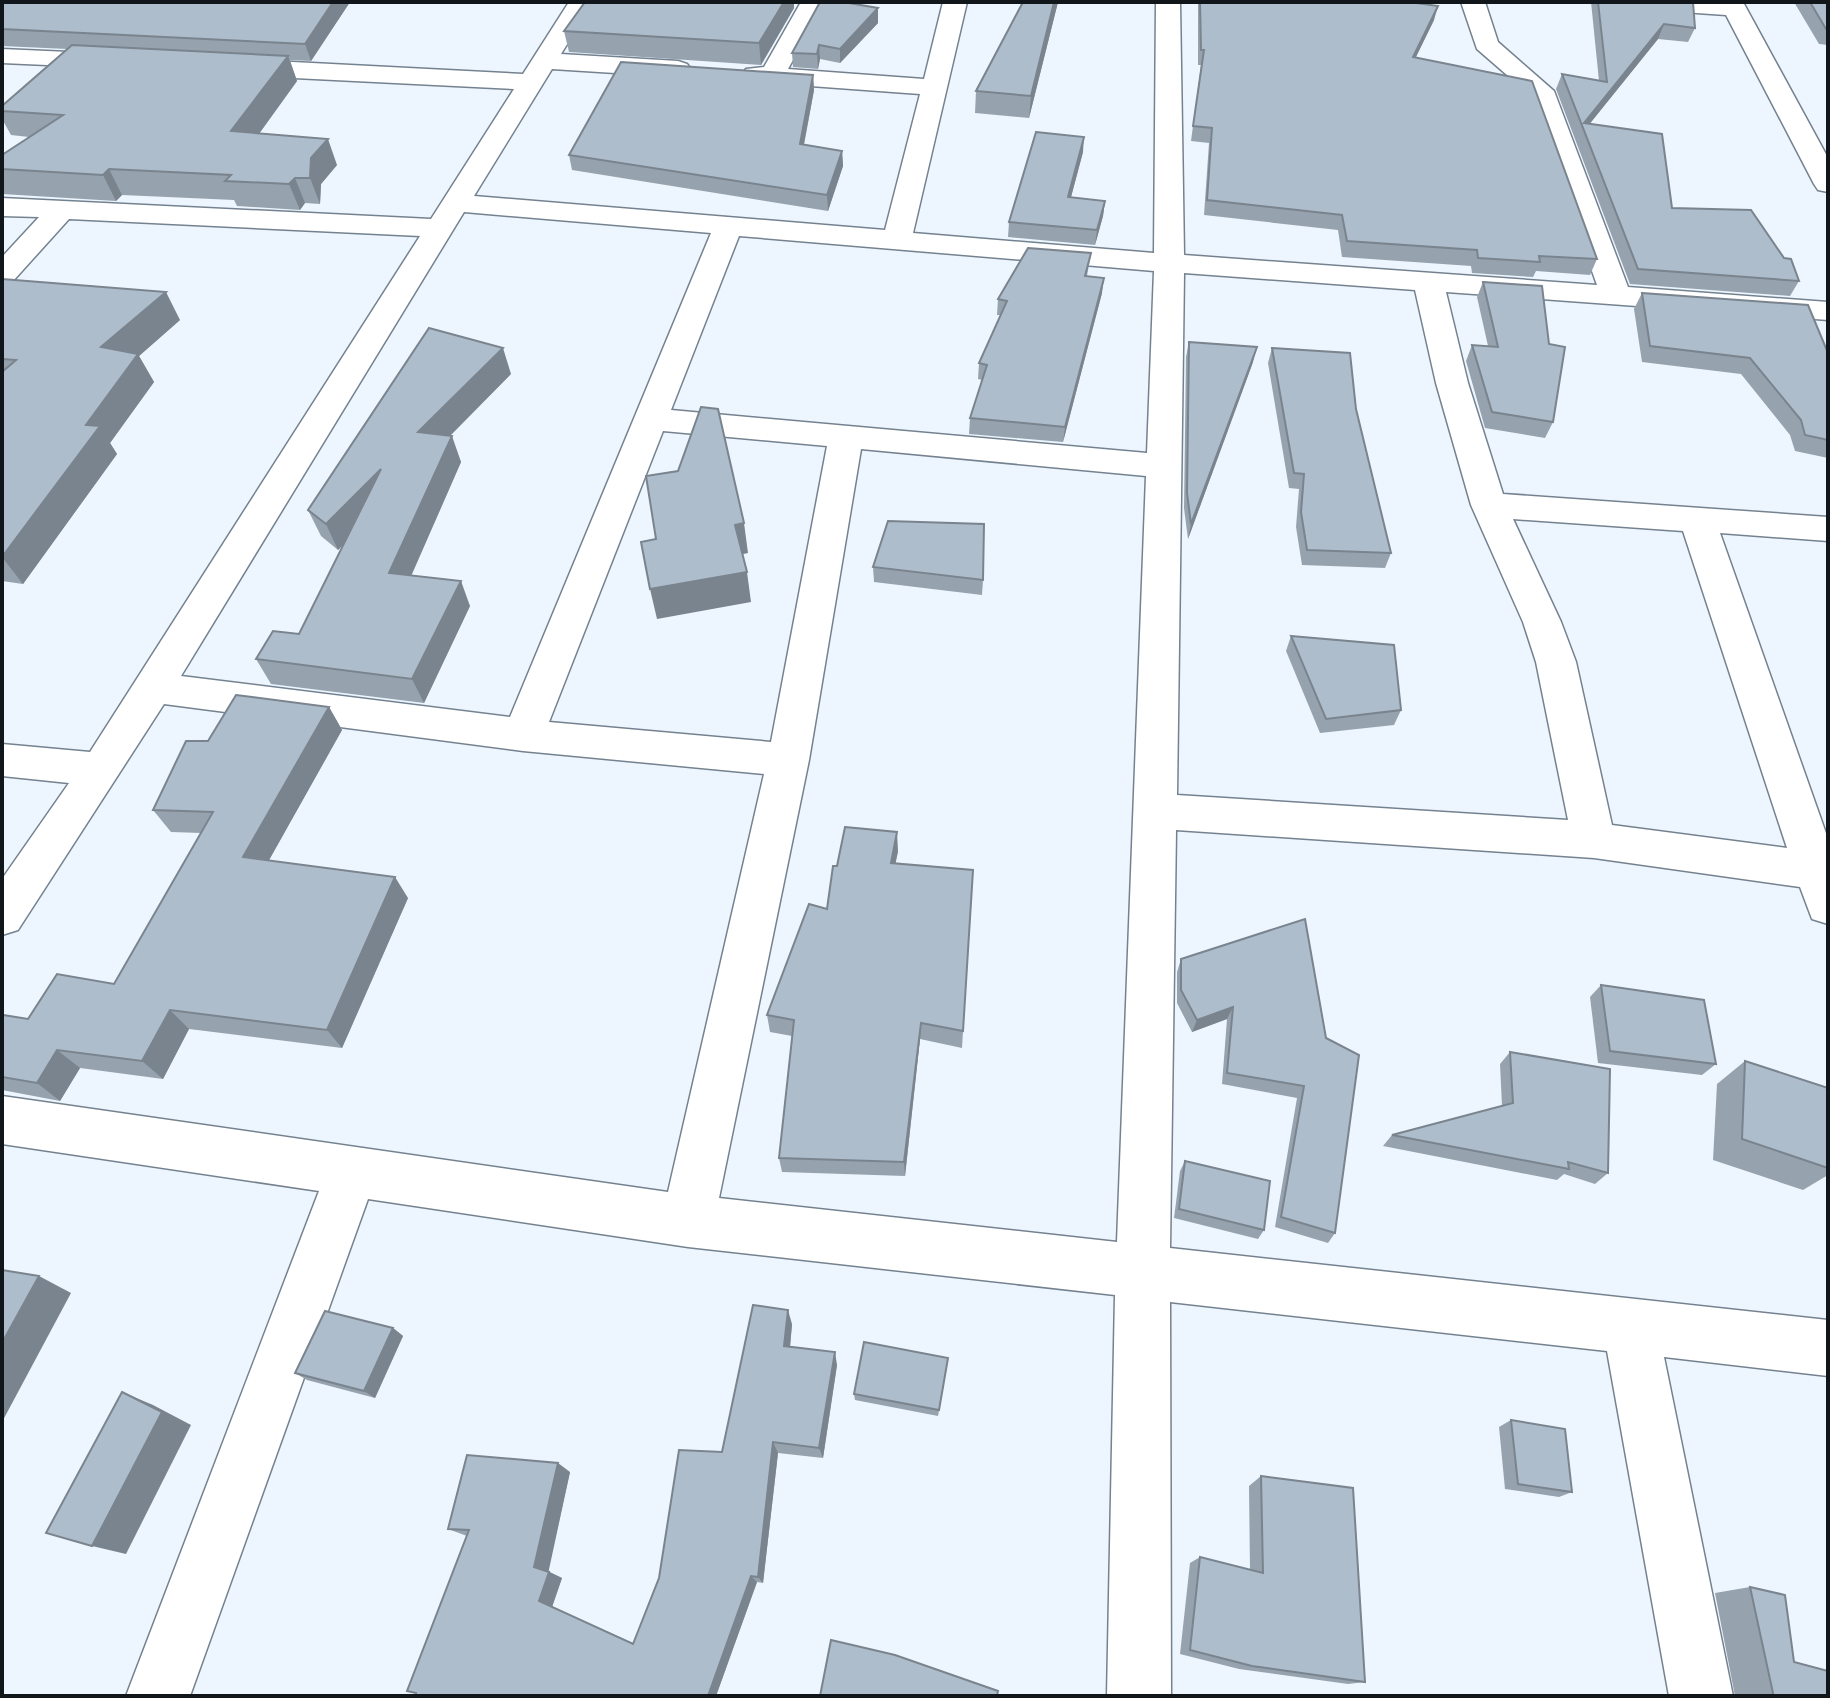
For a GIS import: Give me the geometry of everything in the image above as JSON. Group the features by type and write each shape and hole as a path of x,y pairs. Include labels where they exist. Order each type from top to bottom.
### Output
{"street":[{"path":"2,916 101,770 581,2"},
{"path":"772,75 813,2"},
{"path":"897,240 955,2"},
{"path":"1139,1696 1143,1272 1169,263 1168,2"},
{"path":"1473,2 1486,44 1541,91 1616,295"},
{"path":"1637,2 1733,5 1818,144 1828,184"},
{"path":"6,60 139,63"},
{"path":"217,66 538,72 697,70"},
{"path":"727,72 934,87"},
{"path":"2,207 447,215 729,225 1169,263 1828,311"},
{"path":"2,275 61,210"},
{"path":"523,735 729,225"},
{"path":"1428,280 1452,383 1489,505 1542,622 1556,662 1594,840"},
{"path":"650,419 1162,466"},
{"path":"688,1221 788,760 846,438"},
{"path":"1489,505 1828,529"},
{"path":"1697,520 1823,888"},
{"path":"151,687 523,735 788,760"},
{"path":"2,760 101,770"},
{"path":"1153,811 1594,840 1823,888"},
{"path":"2,1120 688,1221 1828,1348"},
{"path":"158,1696 352,1172"},
{"path":"1630,1326 1701,1696"}],"building":[{"path":"2,2 333,2 305,44 2,29"},
{"path":"585,2 784,2 759,43 564,31"},
{"path":"820,2 878,8 840,49 819,45 817,54 792,53"},
{"path":"1023,2 1054,2 1031,96 976,91"},
{"path":"1200,2 1409,2 1438,6 1413,57 1532,81 1597,259 1539,256 1540,262 1478,258 1477,250 1347,241 1342,215 1207,200 1212,128 1193,126 1204,50 1201,50"},
{"path":"1598,2 1693,2 1695,28 1664,24 1584,123 1662,134 1672,208 1751,210 1784,258 1791,259 1799,281 1638,269 1562,74 1607,82"},
{"path":"1810,2 1828,2 1828,30 1826,29"},
{"path":"72,45 288,56 231,131 328,139 311,158 310,178 295,178 289,184 225,181 231,175 109,169 103,175 2,169 2,155 63,115 2,111 2,106"},
{"path":"621,62 813,75 800,144 842,151 827,195 569,155"},
{"path":"1036,132 1084,137 1068,197 1105,201 1097,230 1009,222"},
{"path":"1028,248 1091,253 1085,276 1104,278 1065,427 970,418 987,365 979,363 1007,301 998,299"},
{"path":"2,279 166,292 101,347 138,354 86,425 100,426 2,557 2,372 16,360 2,359"},
{"path":"1483,282 1542,286 1549,344 1565,347 1553,422 1492,412 1472,345 1498,347"},
{"path":"1642,293 1808,305 1828,353 1828,440 1805,435 1801,420 1750,358 1650,346"},
{"path":"429,328 503,348 418,432 452,436 389,573 461,581 412,679 256,659 273,631 299,634 381,469 326,524 308,510"},
{"path":"1189,342 1257,347 1191,524 1187,493"},
{"path":"1272,348 1350,353 1356,409 1391,553 1307,550 1301,512 1304,474 1294,473"},
{"path":"701,407 718,409 744,523 735,525 747,572 650,589 641,542 656,539 646,476 678,471"},
{"path":"888,521 984,524 983,580 873,567"},
{"path":"1291,636 1394,645 1401,710 1326,719"},
{"path":"236,695 329,707 243,857 395,877 327,1030 170,1010 142,1061 57,1050 37,1083 2,1077 3,1015 28,1019 57,974 114,984 213,812 153,810 186,741 208,741"},
{"path":"845,827 897,832 891,863 973,870 963,1031 921,1023 904,1162 779,1158 794,1020 767,1015 809,904 827,909 833,866 837,866"},
{"path":"1305,919 1326,1038 1359,1055 1335,1233 1281,1217 1304,1086 1227,1073 1233,1007 1197,1020 1181,990 1181,959"},
{"path":"1601,985 1704,1000 1716,1064 1610,1051"},
{"path":"1510,1052 1610,1069 1608,1173 1568,1162 1569,1169 1392,1135 1513,1103"},
{"path":"1745,1061 1828,1088 1828,1168 1742,1139"},
{"path":"1185,1161 1270,1181 1264,1230 1179,1209"},
{"path":"2,1270 39,1276 2,1343"},
{"path":"753,1305 788,1310 784,1346 835,1352 819,1448 773,1442 758,1577 751,1576 708,1696 415,1696 416,1693 407,1691 469,1530 448,1529 467,1455 558,1463 534,1567 549,1572 539,1601 633,1644 659,1578 679,1450 722,1452"},
{"path":"325,1311 393,1328 364,1391 295,1373"},
{"path":"864,1342 948,1358 939,1410 854,1394"},
{"path":"122,1392 162,1412 92,1546 46,1533"},
{"path":"1511,1420 1565,1429 1572,1492 1518,1484"},
{"path":"1261,1476 1353,1488 1365,1682 1252,1666 1190,1650 1200,1557 1263,1573"},
{"path":"1750,1587 1785,1595 1794,1662 1828,1671 1828,1696 1771,1696 1773,1693"},
{"path":"831,1640 895,1655 998,1691 997,1696 820,1696"}]}
